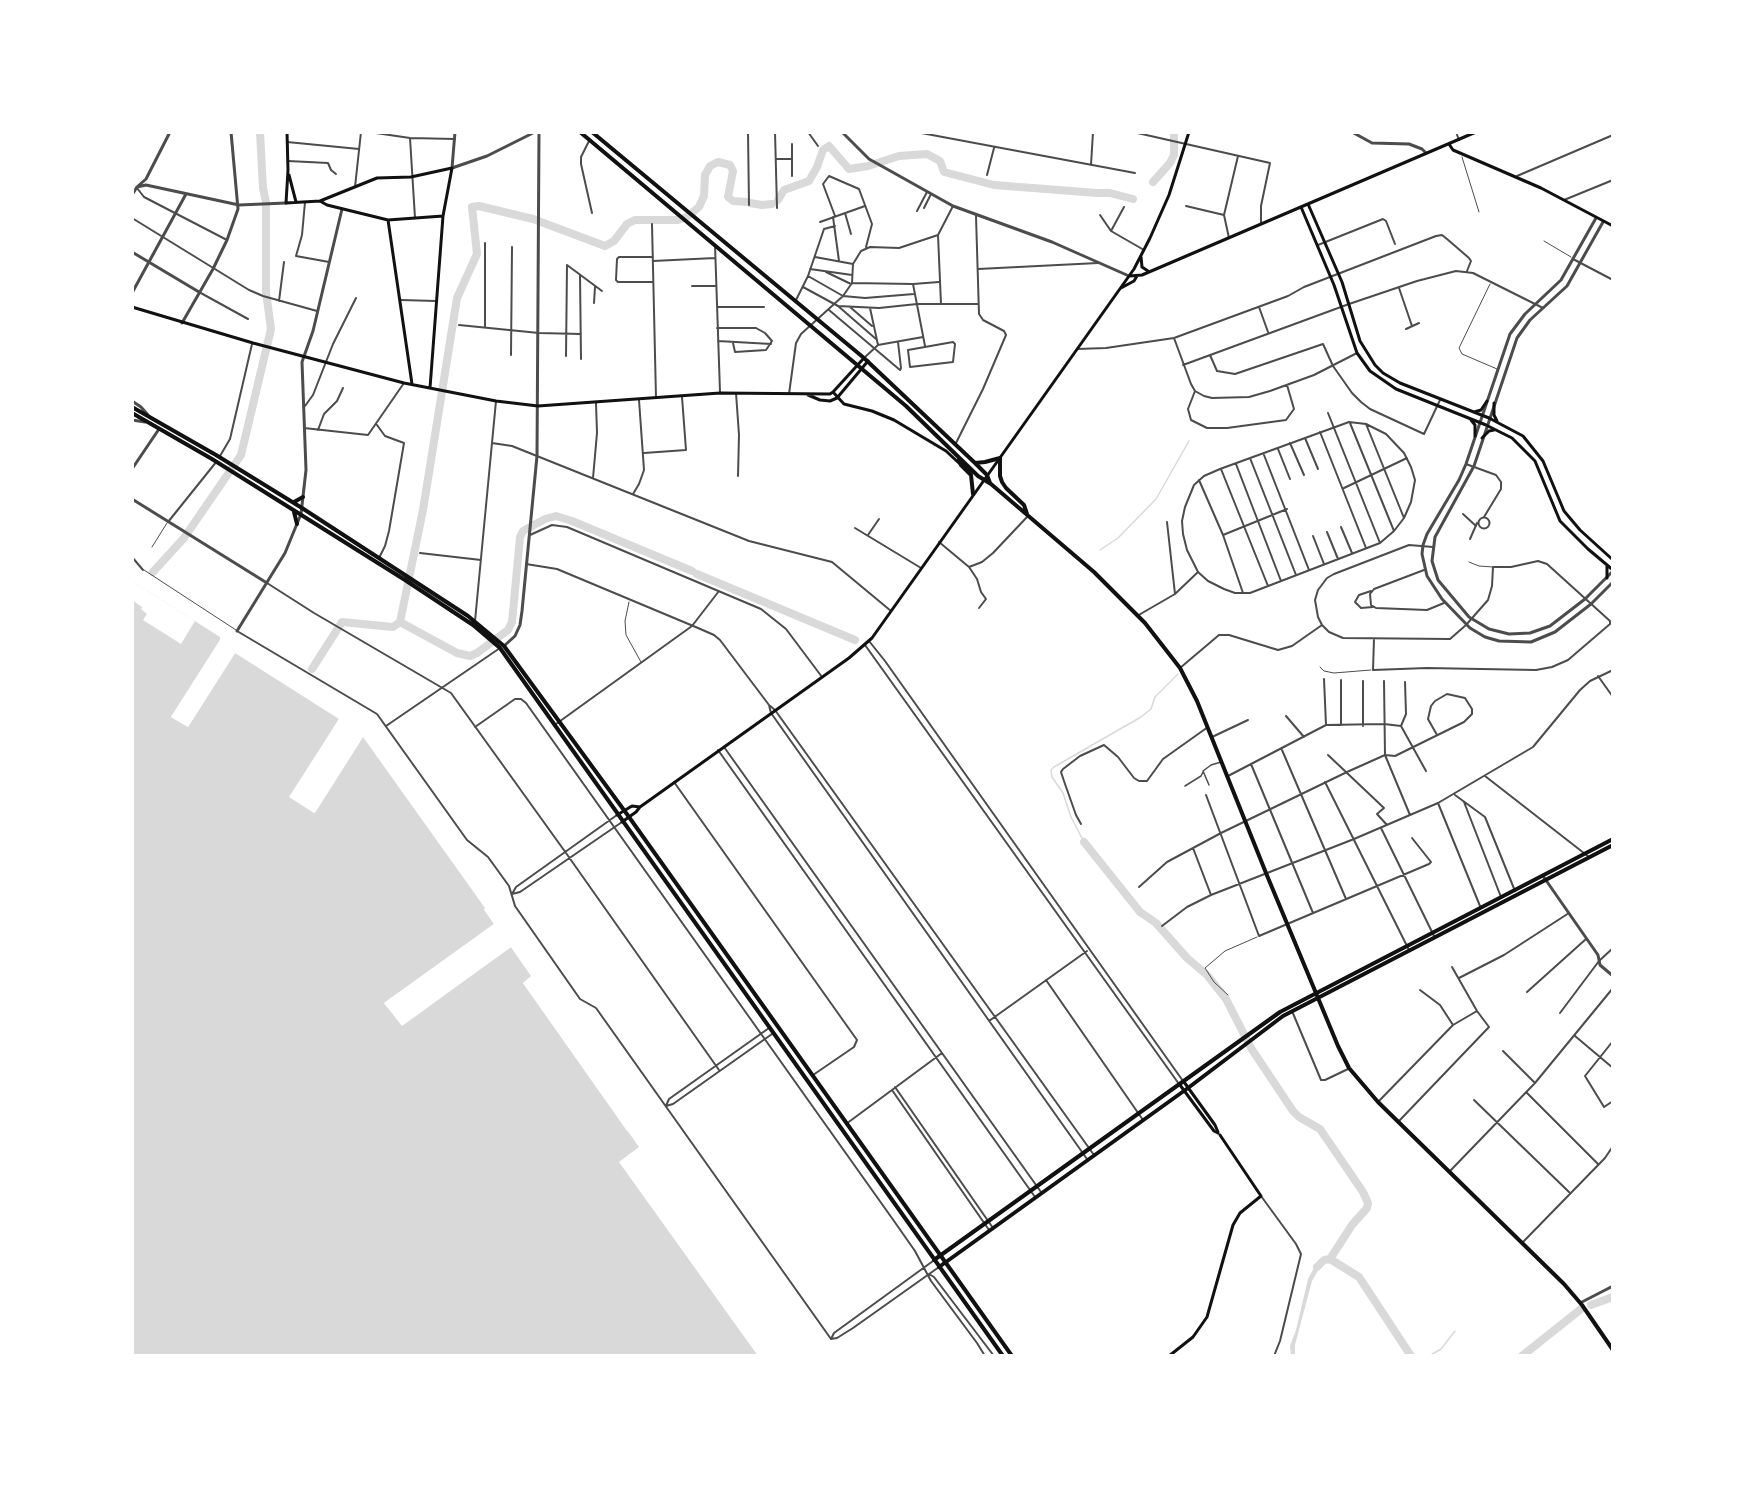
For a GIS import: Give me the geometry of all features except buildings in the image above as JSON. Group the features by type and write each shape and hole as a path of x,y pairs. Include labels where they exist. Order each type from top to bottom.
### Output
{"main road":[{"path":"287,132 286,202 320,201 377,178 411,177 452,168 443,216 430,388"},
{"path":"580,132 906,406 983,480 991,484 1088,566 1137,616 1180,668 1208,727 1266,873 1349,1068 1378,1101 1523,1242 1583,1306 1613,1350"},
{"path":"592,132 866,359 956,443 987,475 991,484"},
{"path":"622,822 867,643 1129,276 1144,250 1169,195 1189,132"},
{"path":"1129,276 1137,276 1150,271 1476,132"},
{"path":"1449,144 1452,150 1517,176 1613,226"},
{"path":"288,170 296,202"},
{"path":"320,201 327,205 388,220 443,216"},
{"path":"1308,204 1338,274 1359,341 1375,365 1383,373 1400,382 1489,418 1523,436 1543,461 1564,511 1580,530 1612,559"},
{"path":"1301,207 1330,277 1357,353 1370,371 1396,389 1480,422 1512,438 1535,461 1560,520 1613,571"},
{"path":"388,220 412,384"},
{"path":"716,246 722,238"},
{"path":"1141,256 1142,267 1150,271"},
{"path":"1120,289 1134,281 1137,276"},
{"path":"132,307 252,343 412,384 496,401 538,406 720,393 833,392 866,359"},
{"path":"805,394 820,400 830,401 837,398 859,366"},
{"path":"833,392 844,404 872,411 894,420 946,451 971,475 973,494"},
{"path":"1472,412 1481,410 1487,401"},
{"path":"1494,403 1494,415 1498,422"},
{"path":"132,407 159,429 218,459"},
{"path":"132,413 149,420 230,466 292,509 475,621 500,645 625,810 1012,1356"},
{"path":"1470,418 1475,425 1475,436"},
{"path":"1482,438 1489,431 1496,429"},
{"path":"959,458 961,465"},
{"path":"975,463 1000,458"},
{"path":"1000,458 1002,482 1024,504 1028,515"},
{"path":"240,473 302,508 380,558 406,578"},
{"path":"292,502 303,497"},
{"path":"292,509 298,523 308,519"},
{"path":"1606,564 1606,578"},
{"path":"415,583 493,638"},
{"path":"558,723 617,815 1003,1356"},
{"path":"617,815 632,806 640,807"},
{"path":"934,1260 1280,1012 1318,995 1545,878 1613,839"},
{"path":"1482,910 1501,897 1613,845"},
{"path":"939,1267 1254,1038 1318,995"},
{"path":"1202,1069 1206,1075"},
{"path":"1169,1356 1193,1337 1207,1317 1233,1225 1240,1213 1261,1196 1215,1125 1182,1084"}],"street":[{"path":"132,195 146,179 170,132"},
{"path":"182,323 213,269 227,240 239,205 231,132"},
{"path":"355,187 361,132"},
{"path":"369,132 410,138 455,139"},
{"path":"423,132 423,139"},
{"path":"386,726 514,636 520,625 537,456 540,219 537,132 487,156 452,168 454,132"},
{"path":"748,132 749,205"},
{"path":"775,132 777,208"},
{"path":"808,132 818,146"},
{"path":"842,132 869,159 952,206 1038,237 1129,276"},
{"path":"916,132 1135,173"},
{"path":"1091,166 1093,132"},
{"path":"1133,132 1270,163 1261,206 1261,224"},
{"path":"1352,132 1372,143 1409,144 1426,153"},
{"path":"1456,132 1459,140"},
{"path":"1517,176 1613,135"},
{"path":"410,138 415,218"},
{"path":"589,141 581,157 581,164 592,213"},
{"path":"287,142 359,149"},
{"path":"792,144 792,176"},
{"path":"987,175 994,148"},
{"path":"1229,238 1224,214 1238,156"},
{"path":"776,159 792,159"},
{"path":"288,161 328,163 336,174"},
{"path":"839,261 834,217 823,184 829,176 857,187 873,226 866,248"},
{"path":"1564,200 1613,180"},
{"path":"132,184 144,197 227,240"},
{"path":"137,187 146,184 239,205 286,202"},
{"path":"917,211 927,192"},
{"path":"132,293 186,194"},
{"path":"924,208 931,194"},
{"path":"305,202 302,235 296,256 328,262"},
{"path":"820,222 865,206"},
{"path":"941,304 938,235 952,206"},
{"path":"1186,206 1224,214"},
{"path":"1111,231 1124,207"},
{"path":"342,209 302,368 306,470 302,508 285,553 237,631 375,712 467,840 488,856 509,886 515,906 580,999 596,1008 831,1339"},
{"path":"845,213 851,234"},
{"path":"1100,215 1111,231 1144,250"},
{"path":"956,443 979,399 1006,335 1001,329 983,320 979,314 976,216"},
{"path":"132,218 213,269 263,296 317,310"},
{"path":"1596,218 1561,280 1525,314 1513,329 1466,464 1459,480 1434,520 1423,545 1424,570 1435,591 1466,625 1485,637 1499,641 1531,642 1555,632 1591,604 1613,582"},
{"path":"1317,246 1383,219 1386,221 1395,244"},
{"path":"1603,222 1567,286 1530,320 1517,338 1474,466 1435,537 1432,561 1438,580 1472,619 1501,633 1530,633 1550,626 1586,599 1613,571"},
{"path":"652,224 656,398"},
{"path":"796,300 808,276 824,229 835,226"},
{"path":"789,394 796,343 801,334 837,305 852,283 854,264 861,251 866,248 899,248 938,235"},
{"path":"1077,349 1106,348 1174,338 1442,235 1471,260 1467,271"},
{"path":"485,243 485,327"},
{"path":"716,246 720,393"},
{"path":"511,355 512,247"},
{"path":"132,252 248,319"},
{"path":"654,282 618,282 616,280 617,259 619,257 715,258"},
{"path":"815,258 854,264"},
{"path":"1574,259 1613,280"},
{"path":"279,301 284,262"},
{"path":"978,268 1101,263"},
{"path":"566,356 566,266 568,265 602,291"},
{"path":"810,269 853,275"},
{"path":"823,271 852,283 939,282"},
{"path":"1183,364 1349,304 1456,271 1467,271 1544,308"},
{"path":"580,275 581,358"},
{"path":"808,276 843,296 865,298 914,294"},
{"path":"913,284 926,346"},
{"path":"692,286 716,286"},
{"path":"594,303 595,287"},
{"path":"803,287 837,305 876,339"},
{"path":"1399,288 1412,326"},
{"path":"303,408 313,394 356,298"},
{"path":"401,300 436,301"},
{"path":"837,305 870,308 917,304 978,304"},
{"path":"717,307 764,307"},
{"path":"850,307 873,327"},
{"path":"1259,307 1269,333"},
{"path":"870,308 876,347"},
{"path":"828,310 901,369 898,342"},
{"path":"1406,329 1419,323"},
{"path":"459,325 539,333 581,334"},
{"path":"717,328 756,328 770,337 771,344 766,350 735,352 733,343"},
{"path":"866,359 876,347 923,337"},
{"path":"1174,338 1191,384 1196,391 1204,396 1226,399 1249,397 1287,385 1333,366 1357,353"},
{"path":"718,341 771,344"},
{"path":"954,342 953,362 910,367 908,350 926,346 954,342"},
{"path":"168,522 218,459 230,439 252,343"},
{"path":"1209,355 1217,371 1235,374 1320,344 1325,346 1333,366 1352,393 1371,409 1424,434 1441,399"},
{"path":"304,428 366,436 377,425 404,382"},
{"path":"1196,391 1188,409 1191,420 1207,428 1227,428 1286,420 1294,409 1287,385"},
{"path":"318,430 324,414 337,400 344,387"},
{"path":"736,393 739,435 738,476"},
{"path":"644,453 686,450 682,396"},
{"path":"633,494 643,476 644,453 639,400"},
{"path":"132,401 141,406 149,420 132,420"},
{"path":"475,621 496,401"},
{"path":"593,478 597,433 596,403"},
{"path":"1328,414 1380,543"},
{"path":"1349,422 1394,531"},
{"path":"1349,422 1366,424 1393,440 1407,458 1414,474 1411,502 1404,518 1394,531 1380,543 1268,586 1243,593 1218,587 1198,572 1187,550 1182,521 1190,493 1200,480 1220,469 1349,422"},
{"path":"1366,424 1404,518"},
{"path":"377,425 385,436 404,443 389,531 380,558"},
{"path":"132,470 159,429"},
{"path":"1320,432 1366,548"},
{"path":"1305,438 1318,470"},
{"path":"492,443 508,445 537,456 749,542 832,562 891,611"},
{"path":"1290,443 1304,475"},
{"path":"1278,448 1290,480"},
{"path":"1263,454 1287,509 1309,570"},
{"path":"1250,458 1296,575"},
{"path":"1344,488 1407,458"},
{"path":"1236,464 1281,581"},
{"path":"1466,464 1496,475 1501,482 1501,489 1484,517 1479,520 1470,539"},
{"path":"1220,469 1268,586"},
{"path":"1200,480 1243,593"},
{"path":"132,499 346,632 451,693 719,1071"},
{"path":"1222,535 1287,509"},
{"path":"1463,514 1476,526"},
{"path":"969,567 982,562 993,553 1028,515"},
{"path":"1479,520 1481,528 1487,528 1490,523 1484,517"},
{"path":"868,535 879,519"},
{"path":"1167,522 1175,594"},
{"path":"529,536 552,525 567,527 761,609 786,629 822,677"},
{"path":"1341,527 1352,554"},
{"path":"855,528 921,568"},
{"path":"1327,532 1338,559"},
{"path":"1313,536 1324,564"},
{"path":"939,542 969,567 978,581 986,599 979,608"},
{"path":"1374,639 1373,670 1552,668 1568,660 1609,626 1610,621 1543,562 1493,567 1489,597 1455,636 1445,640 1343,638 1322,626 1315,600 1318,590 1327,578 1409,545 1432,547"},
{"path":"420,553 481,560"},
{"path":"132,557 143,570"},
{"path":"526,564 557,569 714,635 720,640 775,710 1094,1155"},
{"path":"1424,570 1359,595 1355,602 1361,608 1427,610 1445,603"},
{"path":"1137,616 1175,594 1198,572"},
{"path":"558,723 692,626 719,591"},
{"path":"1371,591 1370,602 1374,607"},
{"path":"1180,668 1219,635 1229,635 1278,650 1292,646 1322,626"},
{"path":"867,643 1090,948 1182,1084"},
{"path":"867,643 1182,1084"},
{"path":"1162,926 1187,907 1211,895 1410,816 1454,794 1533,747 1580,690 1598,676 1613,670"},
{"path":"1598,676 1613,697"},
{"path":"1324,679 1326,725"},
{"path":"1341,680 1341,725"},
{"path":"1363,681 1363,726"},
{"path":"1384,681 1385,755 1410,816"},
{"path":"1401,726 1406,714 1405,682"},
{"path":"1139,887 1167,862 1221,833 1325,782 1385,755 1395,756 1412,747 1437,735 1469,719 1472,709 1465,698 1448,694 1431,706 1428,719 1437,735"},
{"path":"474,727 515,699 524,700 762,1033 915,1251 931,1281 985,1356"},
{"path":"769,705 771,713 832,800 1088,1159"},
{"path":"1286,716 1304,737"},
{"path":"1212,737 1248,720"},
{"path":"1228,776 1326,725 1401,726"},
{"path":"1401,726 1426,771"},
{"path":"1081,824 1062,772 1080,756 1104,745 1118,757 1134,778 1147,781 1163,759 1208,727"},
{"path":"724,746 1041,1192"},
{"path":"1282,749 1346,899"},
{"path":"718,750 1035,1197"},
{"path":"1328,755 1384,808 1377,814 1387,825"},
{"path":"1185,786 1201,776 1203,771 1211,765 1222,762"},
{"path":"1251,764 1313,913"},
{"path":"1203,771 1209,785"},
{"path":"1485,776 1590,857"},
{"path":"674,782 857,1040 854,1047 813,1075"},
{"path":"1325,782 1408,948"},
{"path":"1454,794 1485,817 1515,891"},
{"path":"1206,795 1259,936 1431,862 1412,838"},
{"path":"832,800 837,797"},
{"path":"1463,802 1501,897"},
{"path":"1438,803 1482,910"},
{"path":"512,894 516,886 617,815"},
{"path":"771,823 776,820"},
{"path":"512,894 520,892 622,822"},
{"path":"1381,828 1433,934"},
{"path":"1192,848 1211,895"},
{"path":"804,870 809,866"},
{"path":"1545,878 1598,956 1600,965 1613,976"},
{"path":"1459,978 1504,955 1569,913"},
{"path":"1527,992 1586,939"},
{"path":"990,1020 1090,948"},
{"path":"1560,1013 1599,961 1613,948"},
{"path":"1399,1122 1489,1028 1452,967"},
{"path":"1046,980 1143,1120"},
{"path":"888,989 893,985"},
{"path":"1450,1171 1535,1083 1613,988"},
{"path":"1420,990 1440,1005 1453,1025"},
{"path":"1292,1011 1321,1080 1349,1068"},
{"path":"1378,1101 1453,1025 1477,1011"},
{"path":"666,1106 669,1099 769,1028"},
{"path":"666,1106 673,1104 772,1034"},
{"path":"1575,1036 1613,1068"},
{"path":"1613,1041 1585,1076 1604,1107 1606,1108 1613,1101"},
{"path":"1503,1051 1535,1083"},
{"path":"846,1124 942,1053"},
{"path":"893,1089 938,1147 991,1229"},
{"path":"893,1089 987,1222"},
{"path":"1041,1094 1046,1089"},
{"path":"1526,1092 1598,1164"},
{"path":"1474,1100 1569,1192"},
{"path":"1523,1242 1613,1146"},
{"path":"934,1150 938,1147"},
{"path":"1261,1196 1296,1244 1300,1254 1280,1341 1274,1356"},
{"path":"831,1339 834,1333 934,1260"},
{"path":"831,1339 853,1328 939,1267"},
{"path":"929,1274 934,1277 994,1356"},
{"path":"1583,1306 1613,1286"}],"lane":[{"path":"1461,153 1479,212"},
{"path":"1544,241 1574,259"},
{"path":"1491,282 1459,348 1462,354 1498,369"},
{"path":"152,547 168,522"},
{"path":"1469,562 1479,567 1493,567"},
{"path":"143,570 237,631"},
{"path":"630,600 625,615 626,635 641,663"},
{"path":"1320,667 1324,671 1334,673 1373,670"},
{"path":"1228,995 1214,982 1205,968 1225,951 1259,936"}],"shaded area":[{"path":"132,581 220,637 171,717 188,727 235,653 339,719 290,797 315,813 363,737 485,908 484,910 494,924 384,1003 402,1025 511,947 532,977 523,983 639,1147 619,1162 758,1356 132,1356"},
{"path":"1324,1260 1312,1281 1295,1345 1295,1356 1291,1356 1290,1346 1308,1279 1316,1264"}],"pier":[{"path":"132,581 195,621 181,644 143,620 147,614 132,600"},
{"path":"220,640 222,642 175,716 187,723 232,651 237,650 188,727 171,717"},
{"path":"339,719 342,721 294,796 313,809 361,735 363,737 314,813 289,797"},
{"path":"488,906 488,910 497,923 496,926 388,1003 402,1022 512,944 534,976 534,979 527,984 630,1129 627,1131 523,983 531,976 511,947 402,1026 384,1003 494,924 484,909"}],"waterway":[{"path":"153,572 184,538 241,455 271,329 266,292 266,202 260,132"},
{"path":"1153,182 1174,155 1174,132"},
{"path":"778,200 784,190 809,181 823,150 829,146 849,169 868,166 899,156 927,154 940,161 944,172 994,185 1110,193 1133,199"},
{"path":"400,622 423,510 457,298 477,254 472,207 479,206 533,219 605,246 614,241 627,224 635,220 678,220 687,217 699,207 704,196 705,175 710,166 718,162 730,165 733,171 728,197 733,201 748,202"},
{"path":"750,203 772,204"},
{"path":"1100,550 1118,538 1156,499 1189,441"},
{"path":"400,622 457,653 470,656 477,653 508,630 512,622 520,537 523,531 545,519 556,516 692,571"},
{"path":"697,574 855,640"},
{"path":"312,669 342,622 393,627 400,622"},
{"path":"1084,842 1071,817 1063,793 1052,777 1051,770 1141,717 1151,709 1155,697 1178,674"},
{"path":"1084,842 1140,912 1156,923 1187,958 1207,975 1226,999 1251,1048 1293,1111 1320,1129 1363,1192 1368,1203 1367,1208 1352,1225 1330,1259"},
{"path":"1317,1267 1324,1260 1330,1259 1359,1277 1411,1356"},
{"path":"1591,1305 1613,1297"},
{"path":"1522,1356 1581,1309"},
{"path":"1429,1356 1441,1349 1455,1331"}]}
